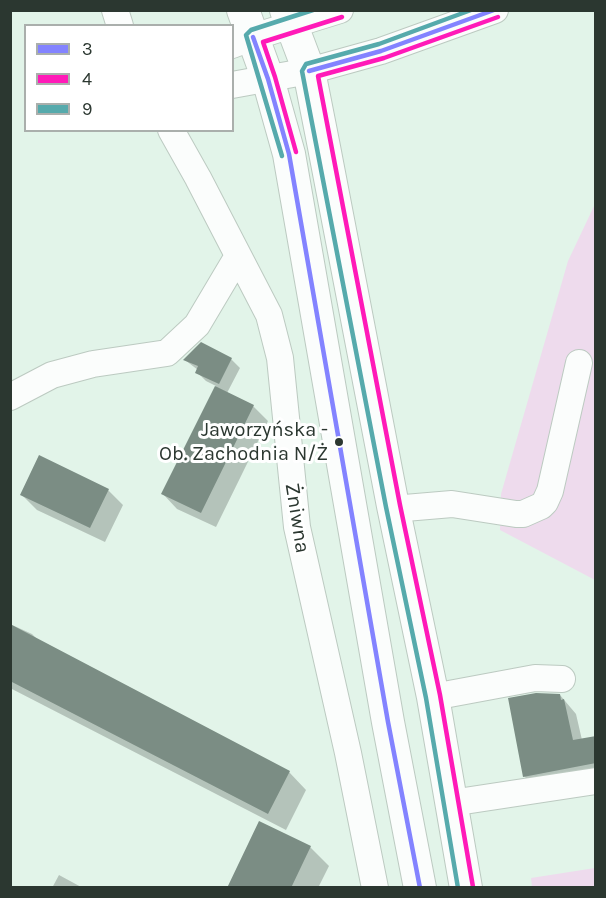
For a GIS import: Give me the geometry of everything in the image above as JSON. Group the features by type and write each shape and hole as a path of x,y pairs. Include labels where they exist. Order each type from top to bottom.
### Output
{"main road":[{"path":"289,18 309,71 393,509 433,698 466,888"},
{"path":"243,31 268,79 289,154 388,722 420,888"}],"street":[{"path":"243,31 289,18 340,10"},
{"path":"234,85 309,71 381,51 495,10"},
{"name":"Żniwna","path":"172,132 269,315 280,358 297,527 348,753 375,888"},
{"path":"10,397 52,375 93,364 167,353 197,325 238,256"},
{"path":"393,509 452,504 516,514 532,511 541,506 552,484 579,363"},
{"path":"433,698 535,678 562,679"},
{"path":"451,803 596,781"}],"shaded area":[{"path":"595,204 595,580 500,530 501,494 568,261"},
{"path":"595,868 595,887 532,887 531,878"}],"building":[{"path":"201,342 232,358 219,384 195,373 198,366 183,360"},
{"path":"215,386 254,405 201,513 161,494"},
{"path":"39,455 109,489 90,528 20,495"},
{"path":"10,624 290,771 268,814 10,681"},
{"path":"536,693 560,694 561,700 564,699 573,740 596,736 596,763 523,777 508,698"},
{"path":"259,821 311,846 291,888 227,888"}],"transit line":[{"name":"9","path":"282,156 246,35 251,30 313,10"},
{"name":"9","path":"458,888 426,698 386,507 302,71 306,64 379,44 471,10"},
{"name":"3","path":"309,71 381,51 494,10"},
{"name":"4","path":"296,152 263,42 342,17"},
{"name":"4","path":"473,887 440,695 400,505 318,76 384,58 498,17"},
{"name":"3","path":"253,37 268,79 289,154 388,722 420,888"}],"place":[{"name":"Jaworzyńska - Ob. Zachodnia N/Ż","path":"339,442"}]}
